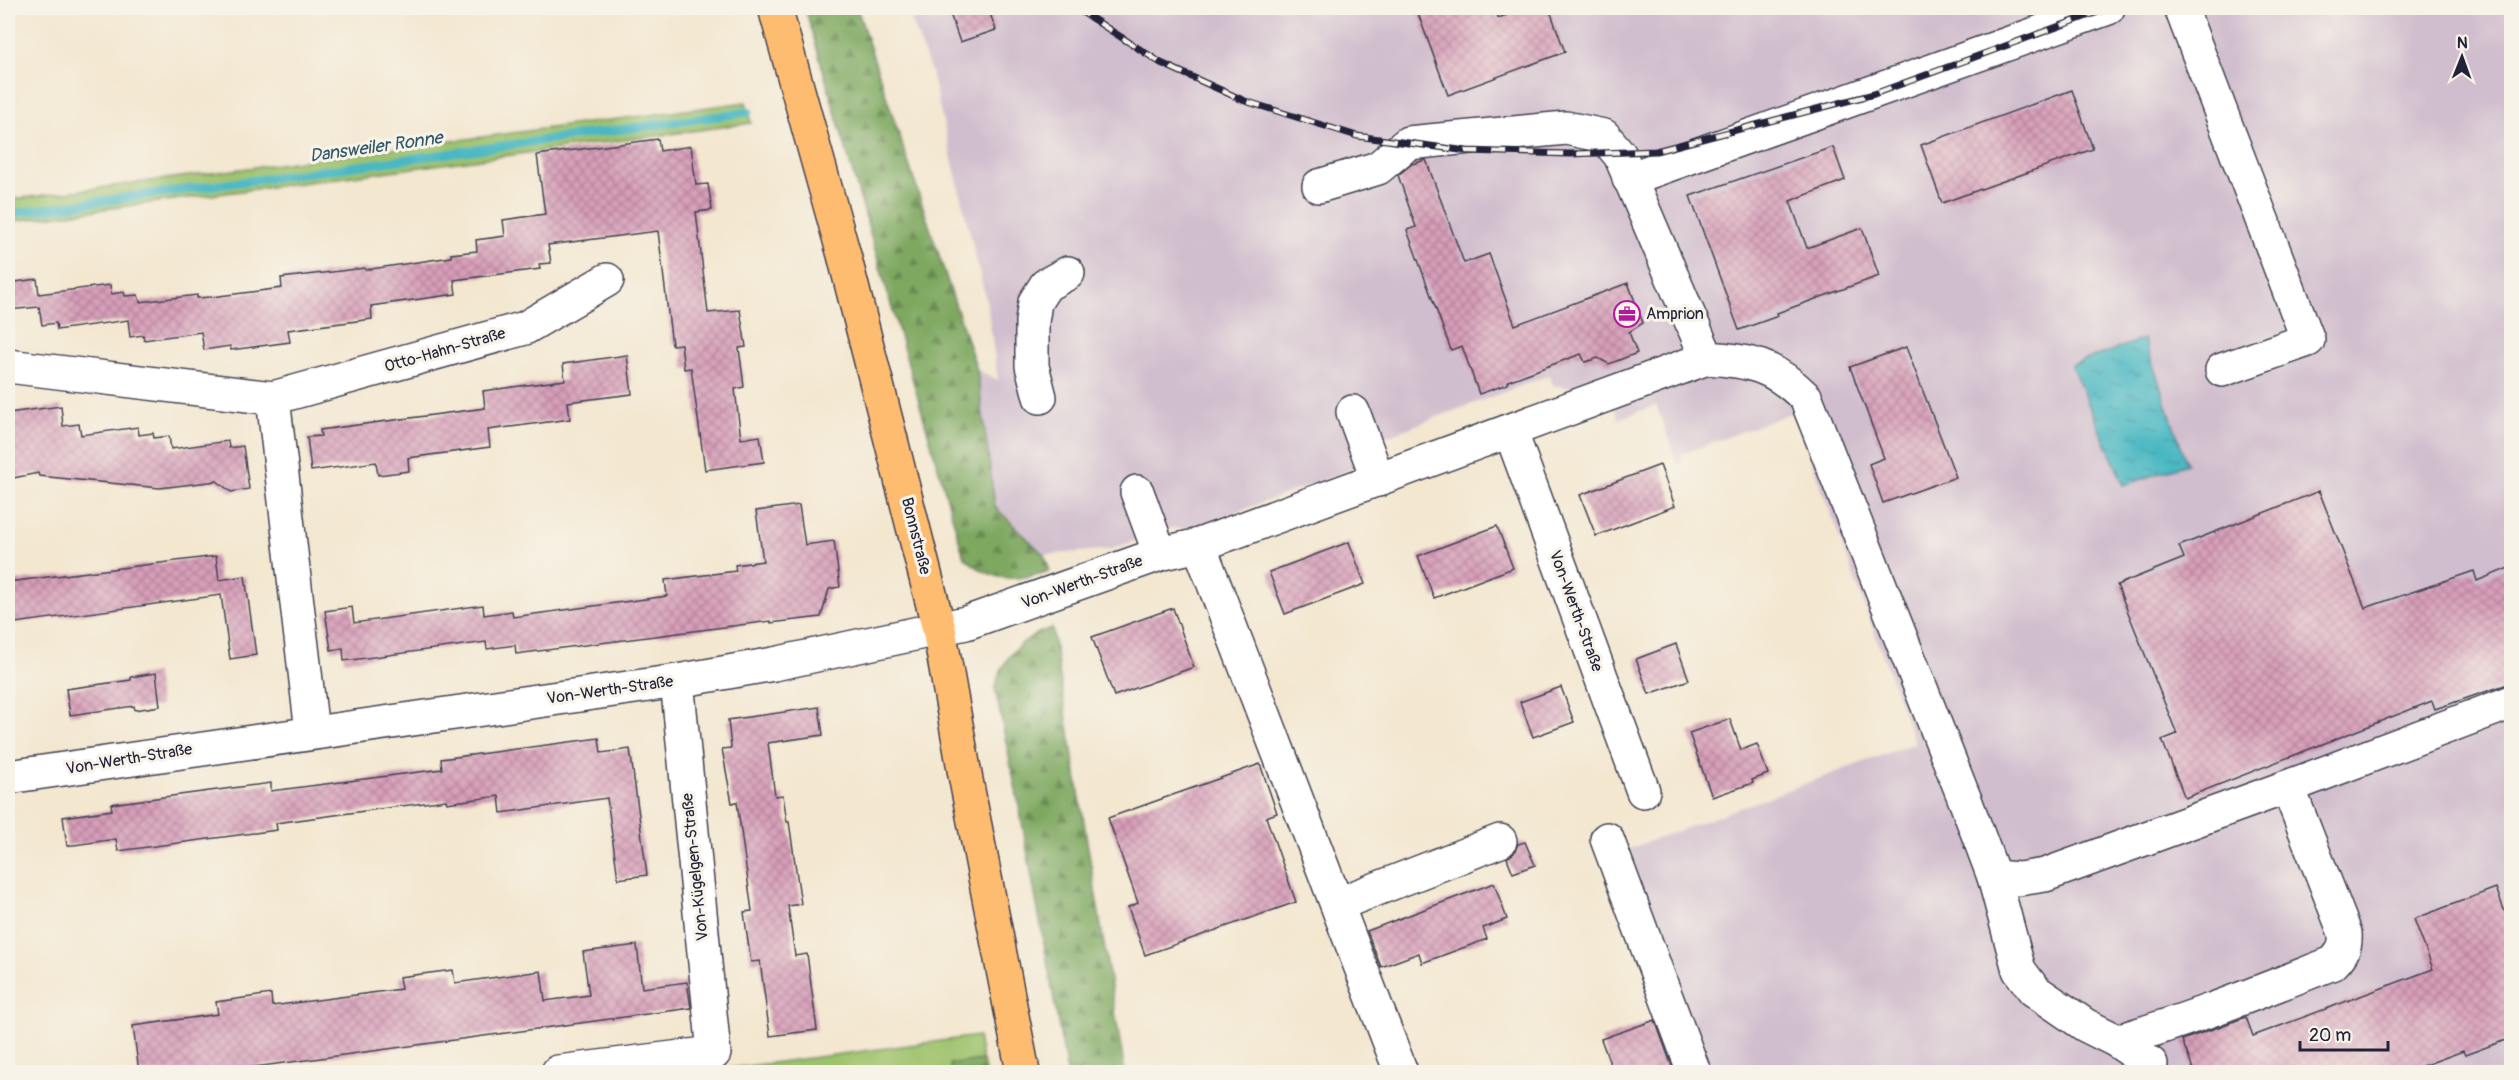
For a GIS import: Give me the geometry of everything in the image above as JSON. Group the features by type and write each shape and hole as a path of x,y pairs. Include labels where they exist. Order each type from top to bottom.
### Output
{"main road":[{"name":"Bonnstraße","path":"775,8 844,255 939,629 1023,1072"}],"street":[{"path":"1629,179 2108,8"},
{"path":"2181,8 2308,340 2222,370"},
{"path":"1319,186 1378,168 1408,143 1566,128 1604,136 1620,155 1707,358 1744,360 1770,370 1789,381 1806,398 1994,877 2019,970 2034,990 2085,1025 2117,1041 2151,1064"},
{"path":"1040,397 1032,366 1032,322 1035,302 1046,285 1068,273"},
{"name":"Otto-Hahn-Straße","path":"8,366 273,398 525,328 607,280"},
{"name":"Von-Werth-Straße","path":"8,777 677,681 774,664 966,623 1160,554 1199,545 1707,358"},
{"path":"273,398 312,732"},
{"path":"1353,412 1378,480"},
{"name":"Von-Werth-Straße","path":"1510,430 1643,791"},
{"path":"1137,492 1160,554"},
{"path":"1199,545 1401,1072"},
{"name":"Von-Kügelgen-Straße","path":"558,1072 714,1053 677,681"},
{"path":"1994,877 2019,879 2045,875 2288,787 2511,702"},
{"path":"2117,1041 2160,1029 2253,994 2333,963 2341,955 2346,944 2345,933 2288,787"},
{"path":"1607,839 1694,1072"},
{"path":"1338,904 1500,841"}],"shaded area":[{"path":"907,8 2511,8 2511,1072 1708,1072 1626,850 1915,743 1797,421 1791,413 1682,454 1681,463 1678,464 1656,405 1619,419 1603,377 1572,388 1553,385 1549,375 1352,449 1355,462 1351,470 1189,529 1169,528 1112,549 1044,555 995,507 977,370 998,380 987,304 931,72"}],"green space":[{"path":"805,8 857,8 977,370 995,507 1044,555 1050,571 1025,577 1004,578 985,572 964,557"},
{"path":"746,102 751,123 8,222 8,200"},
{"path":"1052,628 1125,1072 1067,1072 1018,800 995,689 1002,668 1014,650 1031,637"},
{"path":"978,1036 984,1072 702,1072"},
{"path":"983,1060 985,1072 951,1072 950,1064"}],"water":[{"path":"2144,339 2187,464 2124,485 2071,365"}],"building":[{"path":"948,8 988,8 996,30 960,42"},
{"path":"1416,8 1496,8 1498,18 1526,8 1549,8 1565,52 1448,95"},
{"path":"2072,90 2093,149 1942,203 1921,145"},
{"path":"658,139 660,151 691,146 696,185 708,184 712,210 696,212 708,313 740,310 746,347 739,348 744,387 735,389 741,439 760,436 764,462 705,470 691,368 684,369 681,344 672,345 658,231 548,245 551,263 539,264 540,269 454,280 456,294 371,306 372,319 288,330 290,342 231,350 230,346 204,350 201,332 144,340 143,335 130,337 128,320 57,330 56,323 42,325 39,307 8,310 8,283 37,279 39,294 110,285 111,294 124,292 125,296 138,295 140,302 197,295 197,298 211,297 282,288 281,278 365,268 365,270 477,251 476,240 505,236 503,220 545,214 537,155"},
{"path":"1833,147 1845,180 1790,201 1807,248 1862,228 1879,276 1777,313 1778,316 1739,330 1690,196"},
{"path":"1426,160 1464,263 1489,254 1515,325 1628,283 1643,323 1629,332 1637,353 1609,364 1598,358 1585,362 1581,354 1479,394 1462,346 1451,350 1407,230 1416,227 1398,175 1412,164"},
{"path":"1906,347 1956,477 1883,503 1869,464 1884,458 1850,367"},
{"path":"627,355 632,394 568,402 570,419 488,430 490,447 408,458 409,471 378,475 376,462 311,471 307,437 321,436 320,430 485,408 483,391 565,380 563,364"},
{"path":"61,406 63,426 79,424 81,435 138,427 139,435 153,433 154,438 169,436 171,449 228,441 229,448 243,446 249,489 231,492 217,481 160,488 39,476 38,473 8,479 8,413"},
{"path":"1660,465 1675,506 1596,536 1580,495"},
{"path":"2319,491 2365,608 2474,571 2477,581 2511,567 2511,683 2435,709 2432,701 2185,798 2162,740 2177,734 2117,585 2184,558 2179,546"},
{"path":"799,505 805,545 834,541 840,587 829,589 821,617 771,623 771,621 516,654 515,645 487,649 486,642 344,661 343,648 331,650 325,611 352,607 354,623 483,605 484,615 512,611 513,617 667,596 665,580 736,571 735,565 763,561 756,511"},
{"path":"1497,526 1513,568 1434,598 1418,556"},
{"path":"1349,542 1365,584 1285,614 1269,572"},
{"path":"216,556 219,580 245,576 256,655 230,659 221,595 8,624 8,582"},
{"path":"1173,608 1194,667 1114,696 1092,637"},
{"path":"1676,644 1689,680 1649,694 1636,659"},
{"path":"156,673 160,706 135,710 134,706 70,715 66,689 131,680 131,677"},
{"path":"1561,687 1574,722 1533,737 1520,702"},
{"path":"819,707 823,735 768,743 775,796 783,795 787,822 789,822 801,904 788,906 795,956 807,954 817,1030 770,1036 760,961 751,962 744,912 752,911 737,802 732,803 722,749 731,748 728,720"},
{"path":"1730,719 1741,750 1757,744 1768,774 1752,780 1753,783 1712,797 1689,733"},
{"path":"599,738 601,753 630,749 647,875 618,879 607,798 501,813 499,796 447,803 446,800 276,823 277,830 118,851 116,839 67,846 63,817 112,810 111,804 271,783 271,791 442,769 441,759"},
{"path":"1260,764 1277,813 1266,817 1296,902 1145,955 1128,907 1138,903 1108,818"},
{"path":"1525,842 1535,865 1513,873 1507,858 1514,853 1518,844"},
{"path":"1494,883 1507,919 1483,928 1487,939 1422,963 1419,953 1381,967 1367,931"},
{"path":"2496,888 2511,929 2511,1038 2465,1055 2463,1051 2406,1072 2194,1072 2182,1040 2246,1017 2253,1036 2433,969 2414,919"},
{"path":"637,945 642,988 687,982 691,1008 218,1072 139,1072 133,1026 218,1014 216,1002 271,994 272,1006 401,989 399,977 453,970 455,983 541,971 545,1001 589,995 583,952"},
{"path":"1655,1020 1674,1072 1613,1072 1601,1039"}],"waterway":[{"name":"Dansweiler Ronne","path":"8,214 748,112"}],"railway":[{"path":"1076,8 1161,63 1245,101 1357,136 1467,151 1570,154 1656,151 1874,94 2109,8"}],"place":[{"name":"Amprion","path":"1627,314"}]}
